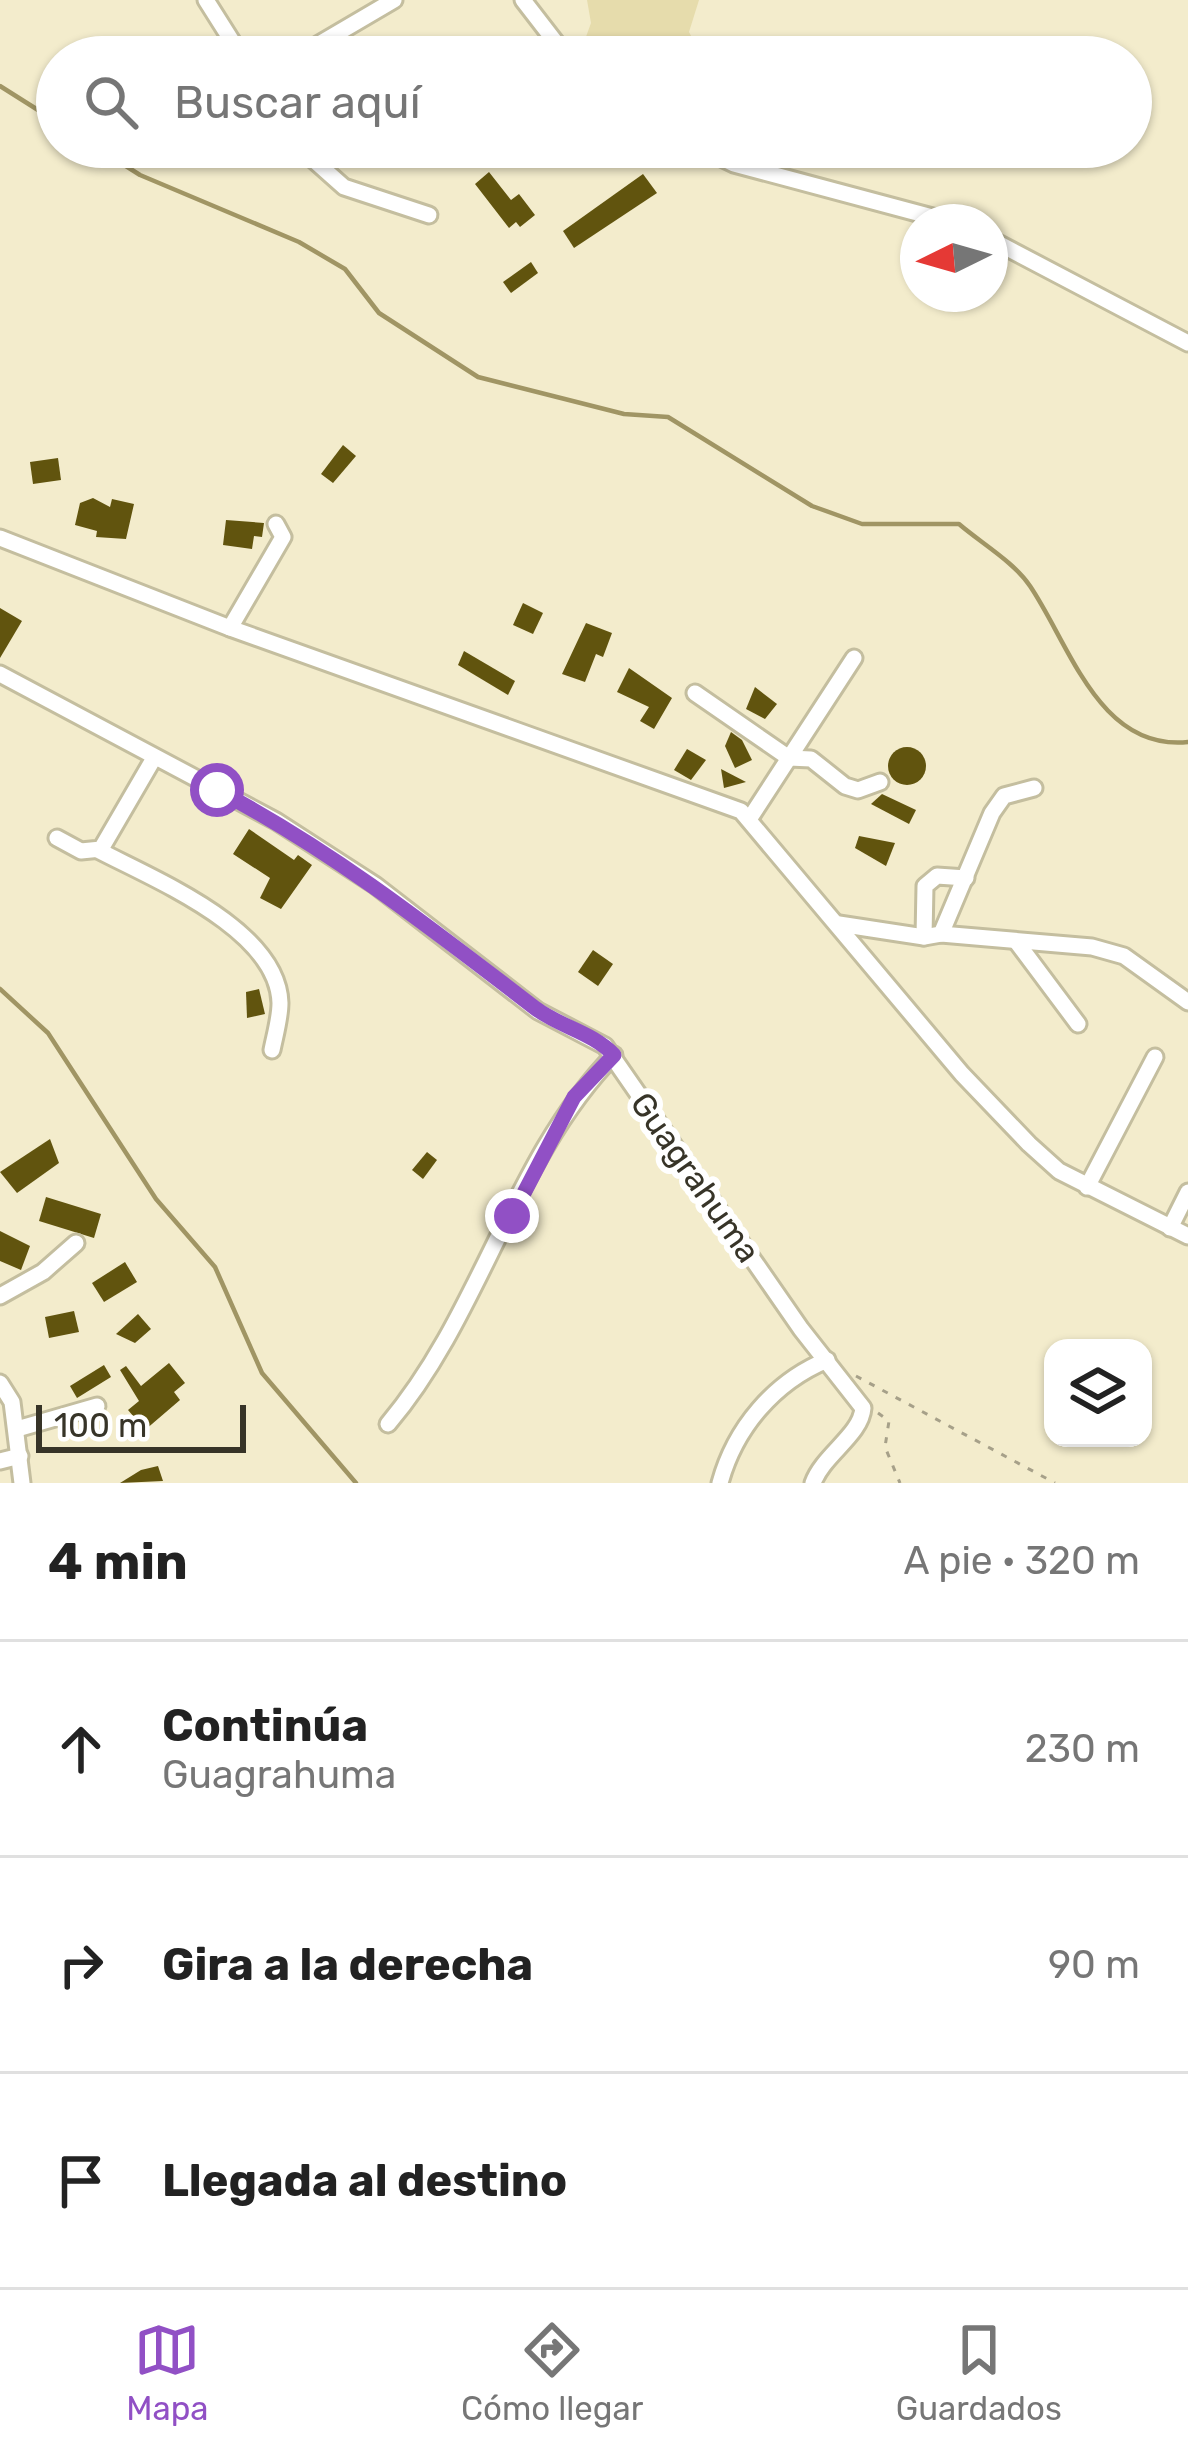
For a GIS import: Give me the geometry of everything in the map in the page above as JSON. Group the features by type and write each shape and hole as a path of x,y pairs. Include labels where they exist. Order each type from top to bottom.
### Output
{"street":[{"path":"206,0 229,36"},
{"path":"333,36 394,0"},
{"path":"523,0 551,36"},
{"path":"323,168 344,187 429,215"},
{"path":"749,168 900,208"},
{"path":"1008,248 1188,343"},
{"path":"230,628 283,537 276,524"},
{"path":"0,538 230,628 727,804 750,818 989,1102 1059,1172 1188,1236"},
{"path":"750,818 854,658"},
{"name":"Guagrahuma","path":"0,674 276,821 483,964 538,1011 594,1038 614,1055 864,1414 826,1457 813,1483"},
{"path":"695,693 789,758 811,759 858,790 880,782"},
{"path":"98,850 154,758"},
{"path":"932,936 966,878 1004,796 1034,788"},
{"path":"57,838 80,851 98,850 213,911 243,934 279,994 272,1050"},
{"path":"932,936 925,886 937,876 966,878"},
{"path":"838,924 932,936 1092,946 1124,956 1188,1002"},
{"path":"1016,941 1078,1024"},
{"path":"388,1424 432,1365 574,1097 614,1055"},
{"path":"1088,1187 1155,1057"},
{"path":"1170,1228 1188,1192"},
{"path":"0,1296 43,1272 76,1243"},
{"path":"720,1483 736,1439 752,1418 789,1381 827,1360"},
{"path":"0,1383 12,1402 22,1483"},
{"path":"17,1429 98,1406"},
{"path":"0,1461 20,1456"}],"path":[{"path":"827,1360 1055,1483"}],"shaded area":[{"path":"587,0 699,0 691,36 586,36 591,23"}],"building":[{"path":"489,172 511,200 519,194 535,215 520,227 516,222 509,228 475,184"},
{"path":"643,174 657,193 574,248 563,231"},
{"path":"531,262 538,273 511,293 503,282"},
{"path":"343,445 356,456 333,483 321,474"},
{"path":"58,458 61,480 33,484 30,462"},
{"path":"93,498 110,507 112,499 134,504 126,539 96,537 97,531 75,525 80,503"},
{"path":"226,520 264,523 262,537 254,536 252,549 223,545"},
{"path":"523,603 543,613 533,634 513,625"},
{"path":"0,608 22,621 0,658"},
{"path":"586,623 612,633 603,657 596,654 585,682 562,674"},
{"path":"464,651 515,681 508,695 458,665"},
{"path":"629,668 672,698 654,729 640,721 649,707 617,692"},
{"path":"755,687 777,704 765,719 746,709"},
{"path":"731,732 742,740 752,760 735,768 725,746"},
{"path":"907,747 921,752 926,766 921,780 907,785 893,780 888,766 893,752"},
{"path":"687,749 706,760 691,780 674,770"},
{"path":"721,769 746,782 724,788"},
{"path":"882,794 916,810 909,824 871,804"},
{"path":"249,829 294,860 298,855 312,865 281,909 260,898 270,878 233,854"},
{"path":"859,836 895,843 886,866 855,848"},
{"path":"593,950 613,964 598,986 578,972"},
{"path":"259,989 265,1014 247,1018 246,992"},
{"path":"50,1139 59,1163 17,1193 0,1172"},
{"path":"427,1152 437,1160 423,1179 412,1170"},
{"path":"46,1197 101,1214 94,1238 39,1221"},
{"path":"0,1231 30,1246 21,1270 0,1261"},
{"path":"125,1262 137,1282 104,1302 92,1283"},
{"path":"74,1311 79,1332 49,1338 45,1317"},
{"path":"138,1314 151,1329 135,1343 116,1334"},
{"path":"169,1363 185,1383 174,1392 180,1400 145,1430 128,1410 139,1401 120,1370 126,1366 141,1386"},
{"path":"104,1365 111,1377 77,1398 70,1386"},
{"path":"158,1466 163,1481 120,1483 141,1470"}],"waterway":[{"path":"0,86 36,109"},
{"path":"129,168 299,242 345,269 379,313 478,377 624,414 668,417 812,506 862,524 959,524 1023,577 1074,664 1109,712 1131,730 1157,740 1188,742"},
{"path":"0,989 48,1033 156,1199 215,1267 262,1373 356,1483"}],"route":[{"path":"217,790 276,821 375,885 538,1011 594,1038 614,1055 574,1097 512,1216"}]}
